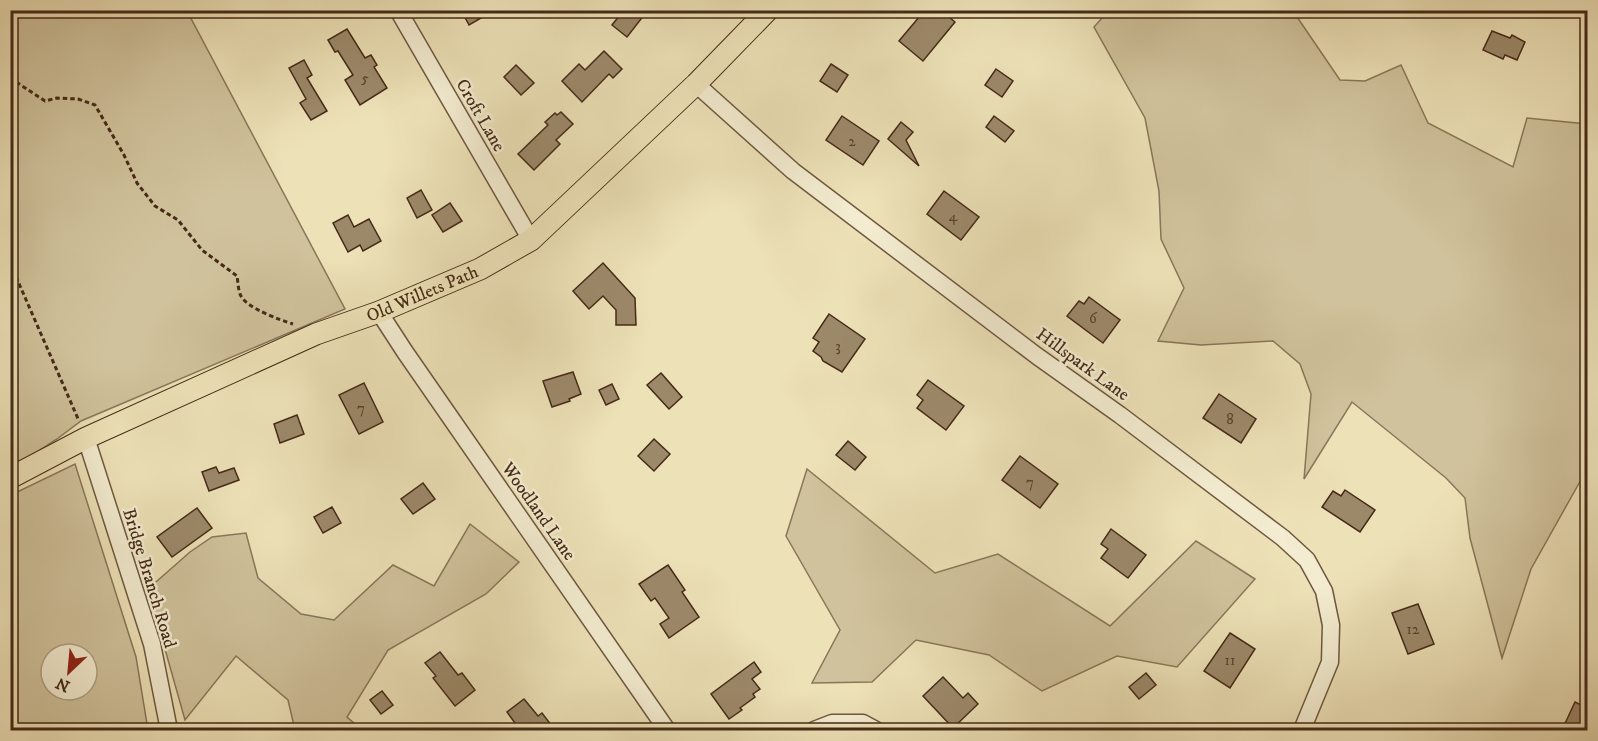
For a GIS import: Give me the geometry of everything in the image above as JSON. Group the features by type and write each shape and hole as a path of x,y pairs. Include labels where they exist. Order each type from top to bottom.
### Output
{"main road":[{"name":"Old Willets Path","path":"10,478 86,438 321,332 379,312 480,269 531,240 696,84 768,10"}],"street":[{"name":"Croft Lane","path":"398,10 531,240"},
{"name":"Hillspark Lane","path":"696,84 793,171 1037,356 1120,415 1274,531 1307,560 1324,591 1331,625 1330,662 1302,730"},
{"name":"Woodland Lane","path":"379,312 667,730"},
{"name":"Bridge Branch Road","path":"86,438 152,644 169,730"},
{"path":"814,730 832,723 863,723 876,730"}],"path":[{"path":"10,78 45,101 57,98 78,99 95,105 124,155 137,183 155,206 178,220 202,250 237,276 241,296 254,308 280,320 321,332"},
{"path":"10,263 86,438"}],"shaded area":[{"path":"1109,10 1293,11 1340,80 1365,81 1401,65 1428,123 1513,167 1527,118 1587,124 1587,469 1531,569 1502,658 1470,538 1465,498 1446,478 1352,402 1304,479 1311,394 1300,364 1273,341 1201,345 1158,341 1184,288 1161,239 1159,191 1145,118 1094,27"},
{"path":"11,11 187,11 345,309 81,421 11,469"},
{"path":"75,464 136,657 148,730 11,730 11,495"},
{"path":"807,469 935,573 998,554 1110,626 1196,541 1255,579 1177,667 1117,656 1042,691 989,655 916,640 872,682 812,683 840,630 786,536"},
{"path":"470,524 519,562 486,594 388,650 347,717 362,730 295,730 288,700 236,656 185,720 148,589 190,552 212,537 246,533 258,578 301,614 334,620 393,565 434,586"}],"building":[{"path":"461,10 495,10 469,25"},
{"path":"624,10 648,10 627,37 612,25"},
{"path":"925,10 941,10 955,22 923,61 899,41"},
{"path":"347,29 365,58 371,55 377,65 374,67 387,88 360,105 345,80 353,75 328,40"},
{"path":"1492,31 1510,38 1512,35 1525,42 1517,60 1505,55 1503,59 1483,50"},
{"path":"604,51 622,69 613,78 609,74 582,102 562,81 579,64 585,70"},
{"path":"304,60 312,75 307,78 327,111 311,120 300,103 306,99 289,68"},
{"path":"831,64 848,75 837,92 820,81"},
{"path":"516,65 534,83 521,95 504,77"},
{"path":"996,69 1013,81 1002,97 985,85"},
{"path":"561,112 573,124 556,140 560,144 534,170 518,154 548,125 545,122 555,113 557,115"},
{"path":"842,116 879,141 863,165 826,140"},
{"path":"994,116 1014,131 1005,142 986,127"},
{"path":"901,122 913,132 906,140 919,166 888,139"},
{"path":"421,190 432,210 417,218 407,198"},
{"path":"944,191 979,217 961,240 927,214"},
{"path":"450,203 462,221 443,232 432,215"},
{"path":"348,215 354,227 369,219 381,241 363,251 360,245 348,252 333,223"},
{"path":"603,263 635,298 636,325 616,325 616,310 603,296 589,309 573,291"},
{"path":"1089,297 1120,320 1103,343 1067,316 1079,301 1084,304"},
{"path":"829,314 865,339 842,372 823,361 813,351 819,342 813,338"},
{"path":"573,372 581,394 569,399 570,401 552,407 543,381"},
{"path":"661,373 682,397 669,409 647,385"},
{"path":"928,380 964,406 946,430 917,408 923,400 917,395"},
{"path":"364,383 383,422 359,434 339,395"},
{"path":"612,384 619,399 606,405 599,390"},
{"path":"1219,394 1256,419 1241,443 1203,418"},
{"path":"297,415 304,434 280,443 274,424"},
{"path":"654,439 670,454 654,471 638,456"},
{"path":"848,441 866,457 855,470 836,455"},
{"path":"1020,456 1058,484 1040,508 1002,480"},
{"path":"216,467 219,473 234,468 239,480 209,491 202,472"},
{"path":"423,483 435,499 413,514 401,499"},
{"path":"1345,490 1375,510 1360,532 1322,507 1333,491 1341,496"},
{"path":"332,507 341,523 323,533 314,517"},
{"path":"197,508 212,528 172,557 157,537"},
{"path":"1111,529 1146,555 1128,578 1101,558 1108,549 1101,544"},
{"path":"668,565 685,590 682,592 699,617 669,638 660,624 669,618 655,598 651,601 639,584"},
{"path":"1418,604 1434,644 1408,654 1392,613"},
{"path":"1230,633 1255,649 1230,688 1204,671"},
{"path":"440,652 458,675 462,673 475,690 455,706 433,678 436,676 425,663"},
{"path":"754,662 761,672 752,679 760,689 753,694 755,697 740,708 742,710 729,719 711,694"},
{"path":"1146,673 1156,685 1139,699 1129,687"},
{"path":"943,677 963,698 968,693 978,704 953,728 923,696"},
{"path":"382,691 393,705 381,714 370,700"},
{"path":"524,699 538,716 542,713 555,730 520,730 507,712"},
{"path":"1575,702 1587,708 1587,730 1562,730"}]}
